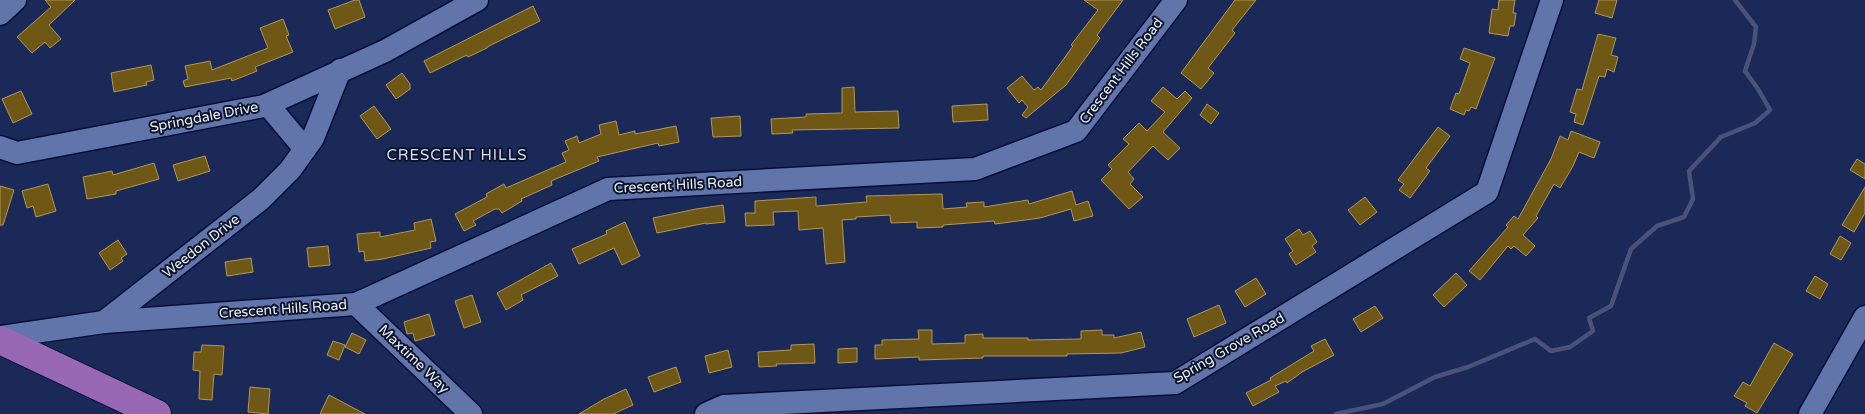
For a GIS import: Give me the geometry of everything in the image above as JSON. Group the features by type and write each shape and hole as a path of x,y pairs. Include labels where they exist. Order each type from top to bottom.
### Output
{"main road":[{"path":"0,339 157,414"}],"street":[{"path":"0,14 15,0"},
{"name":"Springdale Drive","path":"0,146 18,153 268,105 340,70 385,51 477,0"},
{"name":"Crescent Hills Road","path":"104,322 356,304 608,189 975,168 1076,131 1176,0"},
{"name":"Spring Grove Road","path":"706,414 724,406 1175,382 1487,192 1552,0"},
{"name":"Weedon Drive","path":"0,339 104,322 261,199 290,170 313,138 340,70"},
{"path":"268,105 305,149"},
{"name":"Maxtime Way","path":"356,304 471,414"},
{"path":"1810,414 1865,317"}],"building":[{"path":"45,0 75,0 49,25 61,39 50,48 45,42 32,53 17,37 51,7"},
{"path":"359,0 365,17 335,29 328,10"},
{"path":"1084,0 1123,0 1097,35 1100,38 1066,85 1026,118 1022,115 1028,107 1022,100 1019,103 1007,88 1022,76 1034,90 1038,87 1041,90 1073,46 1071,45 1098,10"},
{"path":"1235,0 1256,0 1232,30 1235,33 1208,68 1214,73 1201,89 1181,73"},
{"path":"1499,0 1515,0 1514,26 1510,26 1508,36 1489,33 1492,9 1498,10"},
{"path":"1599,0 1617,0 1612,18 1595,13"},
{"path":"533,6 540,21 468,57 467,55 430,73 424,61"},
{"path":"283,19 289,35 286,36 293,52 255,67 257,71 232,81 231,78 185,87 183,81 188,79 185,66 210,61 212,70 268,48 260,28"},
{"path":"1598,34 1616,38 1611,55 1618,57 1614,72 1607,69 1605,77 1599,76 1583,125 1574,122 1576,114 1570,112 1577,89 1582,90"},
{"path":"1464,48 1495,58 1476,109 1471,107 1469,111 1466,110 1464,115 1450,109 1456,93 1459,94 1470,63 1460,59"},
{"path":"151,65 154,80 146,82 147,85 114,92 111,73"},
{"path":"402,73 410,84 410,89 396,99 386,85"},
{"path":"854,87 855,112 898,111 899,128 792,130 793,133 772,134 771,119 806,117 806,114 842,113 842,88"},
{"path":"1163,87 1177,99 1185,91 1192,98 1163,132 1180,148 1168,160 1153,146 1128,172 1134,179 1130,184 1143,197 1129,209 1101,180 1112,169 1108,165 1129,144 1123,139 1139,123 1147,131 1165,112 1151,101"},
{"path":"21,91 32,114 13,123 2,99"},
{"path":"987,104 988,120 953,122 952,106"},
{"path":"1207,104 1219,113 1211,124 1200,115"},
{"path":"374,106 391,129 377,139 360,116"},
{"path":"740,116 741,136 713,137 711,118"},
{"path":"616,121 619,135 635,131 635,134 676,126 679,142 659,146 658,143 597,157 599,161 551,181 552,185 521,199 522,201 502,213 499,209 495,209 473,221 476,225 464,231 455,214 487,197 486,194 504,184 506,188 566,162 562,153 569,150 565,141 577,136 579,143 601,134 599,125"},
{"path":"1438,127 1450,136 1426,168 1430,171 1410,198 1399,190 1404,184 1398,180"},
{"path":"1571,131 1600,142 1594,158 1579,152 1560,188 1554,184 1536,216 1538,218 1523,235 1535,246 1526,256 1514,246 1511,249 1508,246 1480,280 1469,271 1508,227 1506,225 1514,216 1518,219 1551,159 1560,136 1568,140"},
{"path":"205,156 210,171 178,181 173,165"},
{"path":"1857,159 1865,164 1865,179 1850,170"},
{"path":"154,163 159,179 116,191 116,194 87,199 83,177 112,171 113,175"},
{"path":"48,184 56,211 36,217 33,206 27,208 22,191"},
{"path":"0,186 14,190 3,225 0,225"},
{"path":"1865,187 1865,213 1854,232 1842,225"},
{"path":"1072,191 1076,205 1088,201 1093,216 1074,221 1071,209 1040,218 995,224 994,221 917,228 917,222 891,223 890,215 856,217 856,219 842,220 845,262 826,264 823,228 799,230 798,211 773,212 774,225 746,226 745,213 755,213 755,201 816,197 816,206 867,202 866,196 942,194 943,209 967,207 966,203 984,202 984,207 1028,200 1029,204"},
{"path":"1365,197 1377,212 1360,225 1348,210"},
{"path":"723,205 725,222 706,223 657,233 653,218"},
{"path":"431,219 436,241 430,242 431,248 383,259 365,261 364,251 359,252 357,234 380,232 380,237 415,230 414,223"},
{"path":"625,222 640,256 622,265 614,248 579,264 572,249 607,234 606,231"},
{"path":"1299,229 1303,235 1310,231 1317,242 1312,246 1316,252 1296,265 1289,254 1293,251 1285,239"},
{"path":"1840,236 1851,243 1841,260 1830,254"},
{"path":"118,240 127,254 121,258 123,261 110,270 99,253"},
{"path":"328,246 330,265 309,267 307,248"},
{"path":"251,258 253,272 227,276 225,262"},
{"path":"551,263 558,276 521,295 523,300 506,310 497,293"},
{"path":"1456,273 1467,285 1444,307 1433,295"},
{"path":"1815,276 1828,284 1820,299 1806,291"},
{"path":"1256,278 1266,294 1245,307 1235,291"},
{"path":"472,295 481,322 464,328 455,301"},
{"path":"1219,305 1226,323 1194,337 1187,319"},
{"path":"1375,306 1383,318 1361,332 1353,319"},
{"path":"429,314 435,335 415,341 413,333 407,334 404,322"},
{"path":"918,330 932,330 932,344 965,343 965,335 983,334 983,338 1028,338 1028,340 1081,339 1081,331 1102,330 1102,335 1114,335 1114,338 1141,332 1145,347 1121,353 1067,354 1067,356 983,356 983,358 919,360 919,357 875,359 875,345 882,345 882,340 919,339"},
{"path":"352,333 366,340 359,354 345,347"},
{"path":"1325,339 1334,355 1302,372 1287,383 1286,381 1275,386 1279,392 1253,406 1246,393 1271,380 1270,378 1314,351 1311,346"},
{"path":"333,341 345,345 339,360 327,355"},
{"path":"1774,343 1793,354 1757,413 1745,406 1747,403 1734,396 1743,382 1750,386"},
{"path":"814,344 815,363 776,364 777,366 759,367 758,352 791,350 791,345"},
{"path":"202,345 224,346 222,375 214,374 212,400 199,399 200,371 193,370 194,352 201,352"},
{"path":"857,348 857,362 838,363 838,349"},
{"path":"728,350 732,367 709,373 705,356"},
{"path":"676,367 681,382 654,392 648,377"},
{"path":"250,387 270,389 268,414 248,412"},
{"path":"626,389 633,405 613,414 579,414 604,399"},
{"path":"329,395 365,414 320,414"}],"waterway":[{"path":"1336,414 1383,404 1435,377 1468,367 1535,339 1551,351 1570,347 1593,331 1589,318 1611,306 1631,249 1657,226 1684,217 1693,199 1689,171 1721,137 1755,123 1770,110 1745,71 1754,44 1756,27 1735,0"}],"district":[{"name":"CRESCENT HILLS","path":"457,155"}]}
